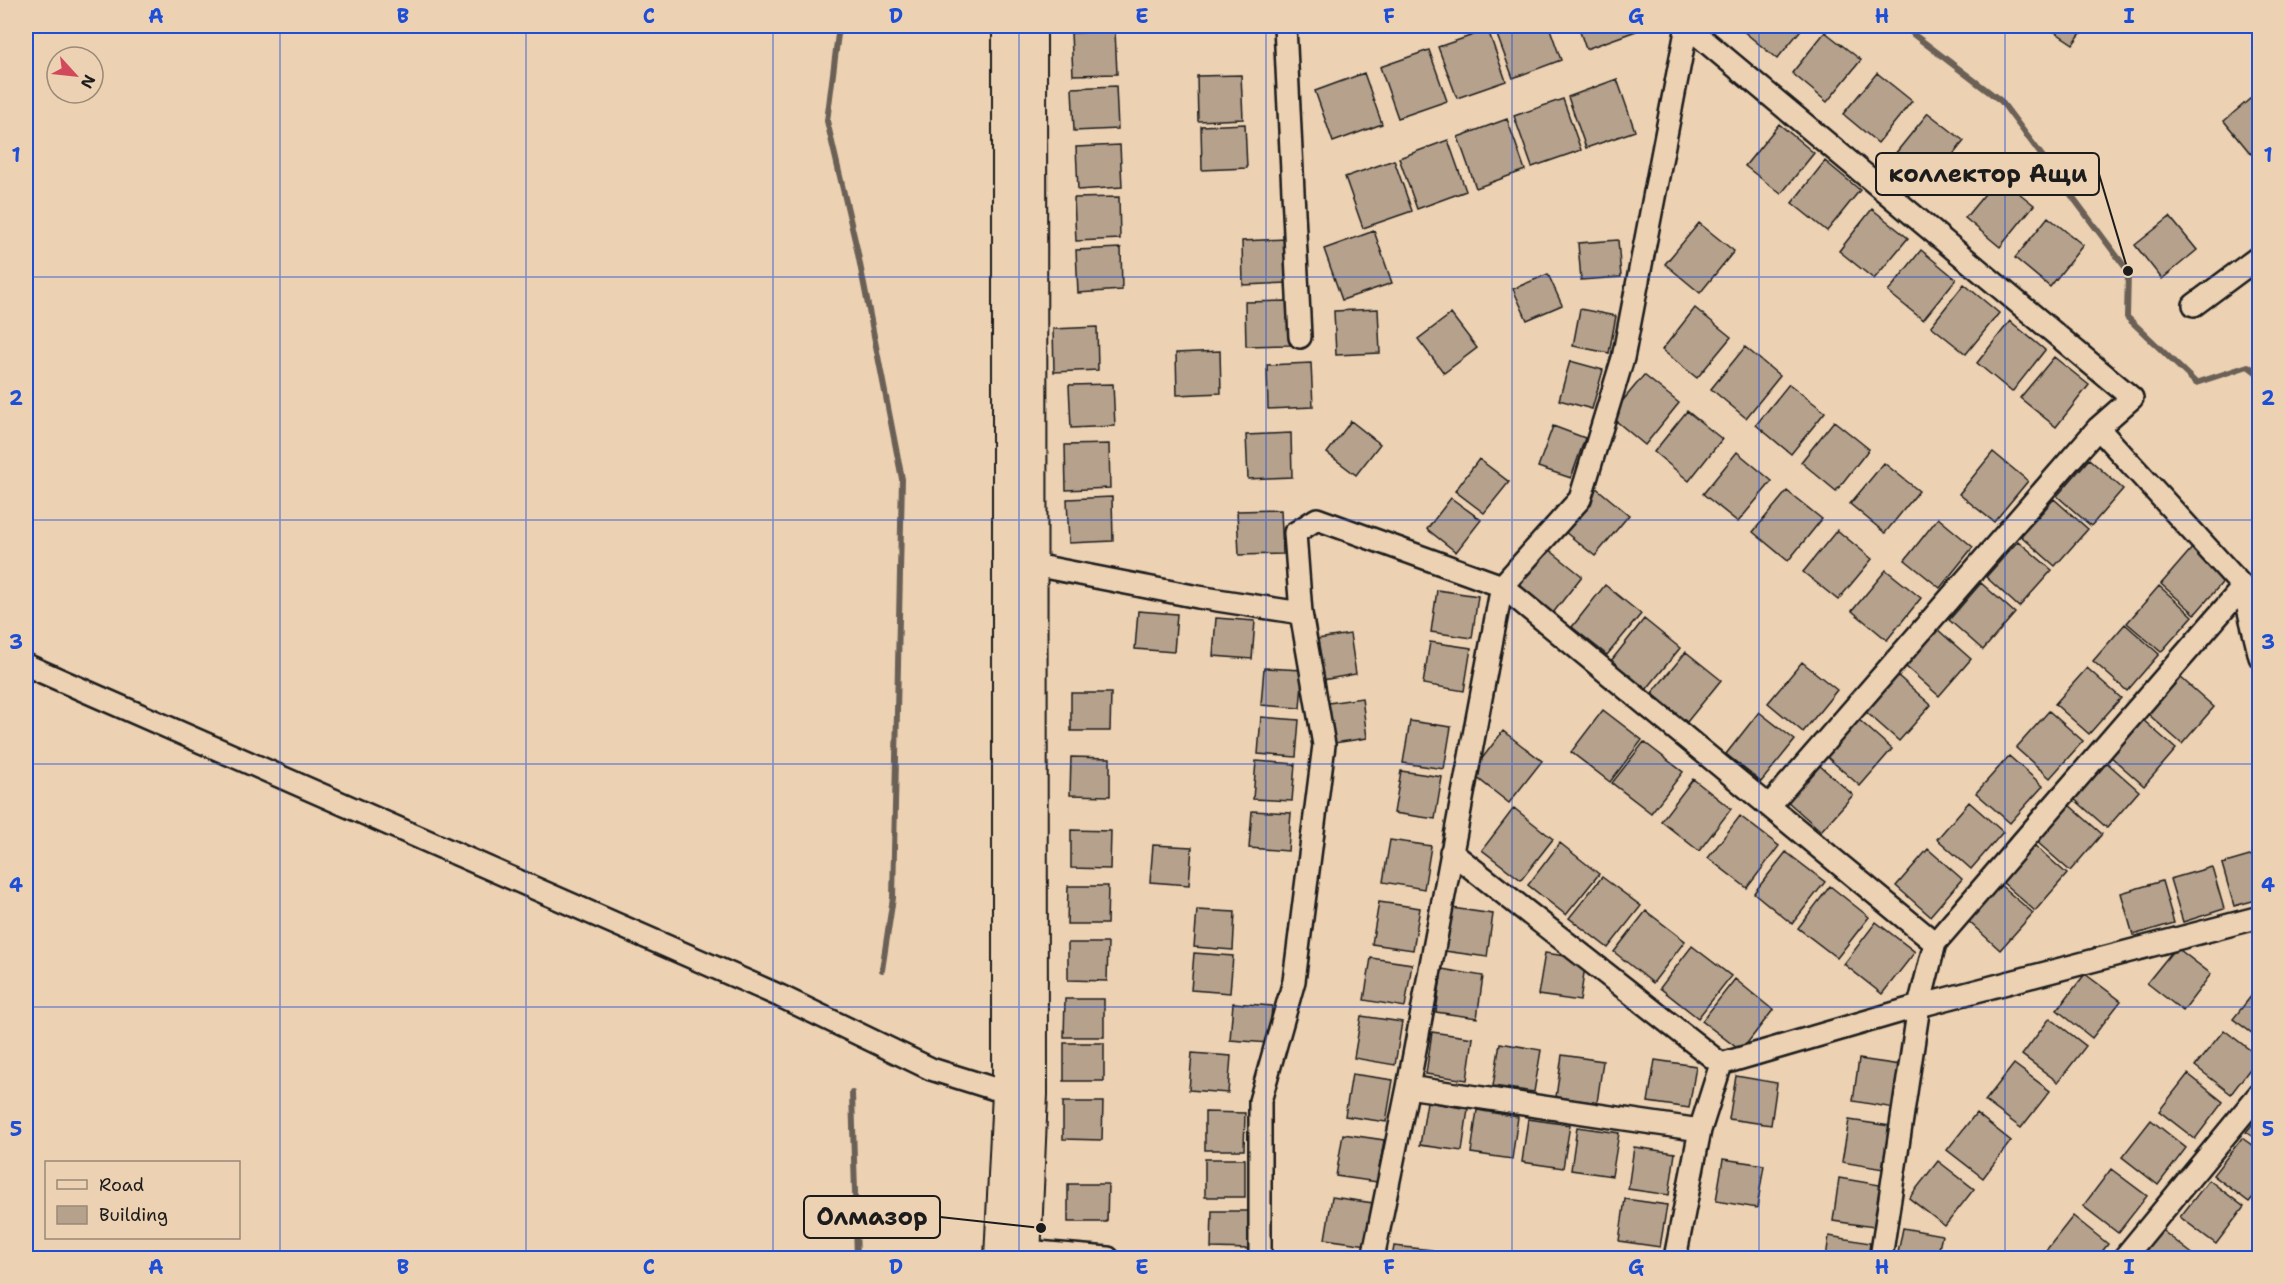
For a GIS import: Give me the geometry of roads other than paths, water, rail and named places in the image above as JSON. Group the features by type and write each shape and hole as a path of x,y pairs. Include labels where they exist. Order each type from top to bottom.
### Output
{"main road":[{"path":"1008,26 1008,1093 1017,1256"},
{"path":"1017,1256 1032,1094 1034,565 1031,26"}],"street":[{"path":"1285,26 1300,337"},
{"path":"1373,1258 1408,1087 1502,586 1580,499 1623,358 1687,26 2132,398 2098,428 1769,806"},
{"path":"2194,305 2259,256"},
{"path":"2098,428 2243,587 2259,657"},
{"path":"1260,1258 1260,1101 1294,981 1324,745 1301,613 1295,533 1317,519 1502,586 1935,943"},
{"path":"1034,565 1198,597 1301,613"},
{"path":"1881,1258 1919,1006 1935,943 2243,587"},
{"path":"26,664 780,996 931,1070 1008,1093"},
{"path":"1451,852 1721,1064"},
{"path":"1721,1064 1919,1006 2259,917"},
{"path":"1675,1258 1700,1130 1721,1064"},
{"path":"1408,1087 1700,1130"},
{"path":"2124,1258 2259,1094"},
{"path":"1017,1256 1108,1258"}],"waterway":[{"path":"839,26 827,121 857,249 902,479 893,898 882,970"},
{"path":"1914,26 1913,34 2001,101 2128,271 2127,317 2196,383 2248,366 2260,375"},
{"path":"852,1093 857,1258"}],"place":[{"name":"коллектор Ащи","path":"2128,271"},
{"name":"Олмазор","path":"1041,1228"}]}
